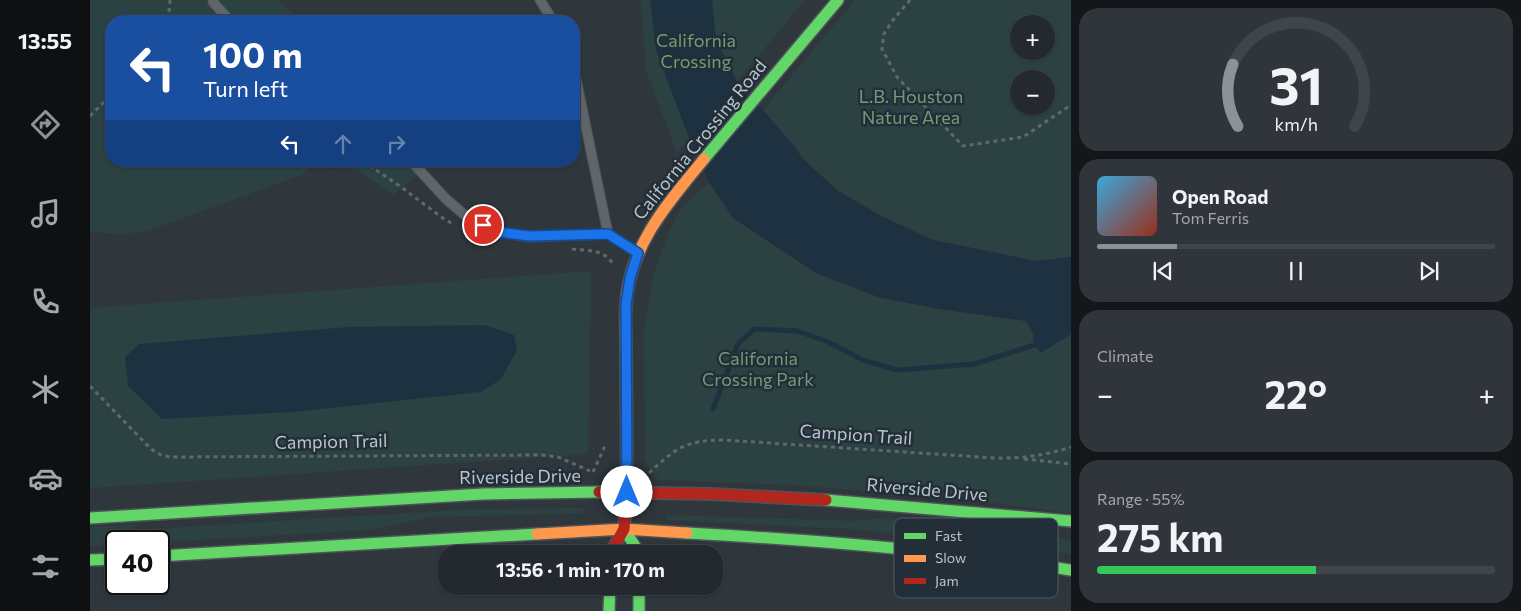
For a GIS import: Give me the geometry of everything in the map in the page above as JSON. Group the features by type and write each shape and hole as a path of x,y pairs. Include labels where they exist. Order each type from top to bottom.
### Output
{"main road":[{"name":"California Crossing Road","path":"615,545 624,530 627,492 626,304 630,278 638,253 660,214 682,186 838,0"},
{"name":"Riverside Drive","path":"90,518 483,494 627,492 855,502 1037,518"},
{"name":"Riverside Drive","path":"1058,520 1071,521"},
{"path":"624,530 634,545"},
{"path":"170,555 624,530 763,537 894,549"},
{"path":"90,560 105,559"},
{"path":"1058,568 1071,570"},
{"path":"609,611 610,595"},
{"path":"639,595 639,611"}],"lane":[{"path":"540,0 549,15"},
{"path":"213,2 225,15"},
{"path":"580,98 608,234"},
{"path":"417,167 446,199 468,217 499,232 529,236 608,234 638,253"}],"path":[{"path":"170,0 170,15"},
{"path":"910,0 892,20 884,34 882,49 896,77 962,146 1022,137 1071,105"},
{"path":"90,116 105,102"},
{"name":"Campion Trail","path":"90,386 152,449 161,455 171,458 542,455 558,457 594,474 606,444"},
{"name":"Campion Trail","path":"649,473 672,452 702,440 1019,459 1054,453 1071,447"},
{"path":"1019,459 1071,464"}],"green space":[{"path":"90,0 278,0 295,15 105,15 105,167 310,167 304,174 147,231 122,234 90,232"},
{"name":"California Crossing","path":"641,0 805,0 677,153 646,70"},
{"name":"L.B. Houston Nature Area","path":"855,0 1071,0 1071,257 1036,261 933,240 881,216 837,190 803,159 763,110"},
{"path":"310,167 427,167 393,195 356,169"},
{"name":"California Crossing Park","path":"709,182 733,218 816,273 881,298 940,309 1026,321 1033,333 1034,345 1060,340 1071,334 1071,513 948,497 791,485 656,479 645,462 644,328 654,272 669,232 678,213"},
{"path":"591,271 588,454 90,488 90,308"},
{"path":"583,508 583,513 431,517 373,529 170,541 170,530 135,530 473,509"},
{"path":"666,515 852,521 894,519 894,533 851,529 667,520"},
{"path":"135,524 135,530 105,530 105,545 90,546 90,527"},
{"path":"1058,538 1071,540 1071,554 1058,552"}],"water":[{"path":"650,0 712,0 716,39 738,84 763,110 803,159 837,190 881,216 933,240 1036,261 1071,257 1071,334 1041,353 1034,345 1033,333 1026,321 940,309 881,298 816,273 733,218 709,182 687,133 656,50"},
{"path":"485,325 514,335 517,350 501,379 481,392 293,412 162,419 128,386 125,357 139,344 348,327"}],"waterway":[{"path":"713,409 738,344 754,329 797,331 826,341 863,360 897,370 975,364 1034,345 1037,341"}],"traffic: fast":[{"path":"704,159 838,0"},
{"path":"90,518 483,494 599,492"},
{"path":"826,500 1036,518"},
{"path":"1058,520 1071,521"},
{"path":"624,529 634,545"},
{"path":"687,533 894,549"},
{"path":"170,555 537,534"},
{"path":"90,560 105,559"},
{"path":"1058,568 1071,570"},
{"path":"609,611 610,595"},
{"path":"639,595 639,611"}],"traffic: slow":[{"path":"626,348 626,305 634,263 664,209 704,159"},
{"path":"537,534 624,529 687,533"}],"traffic: jam":[{"path":"615,545 624,529 627,492 626,348"},
{"path":"599,492 712,494 826,500"}],"route":[{"path":"483,225 499,232 529,236 608,234 638,253 630,278 626,304 627,492"}]}
